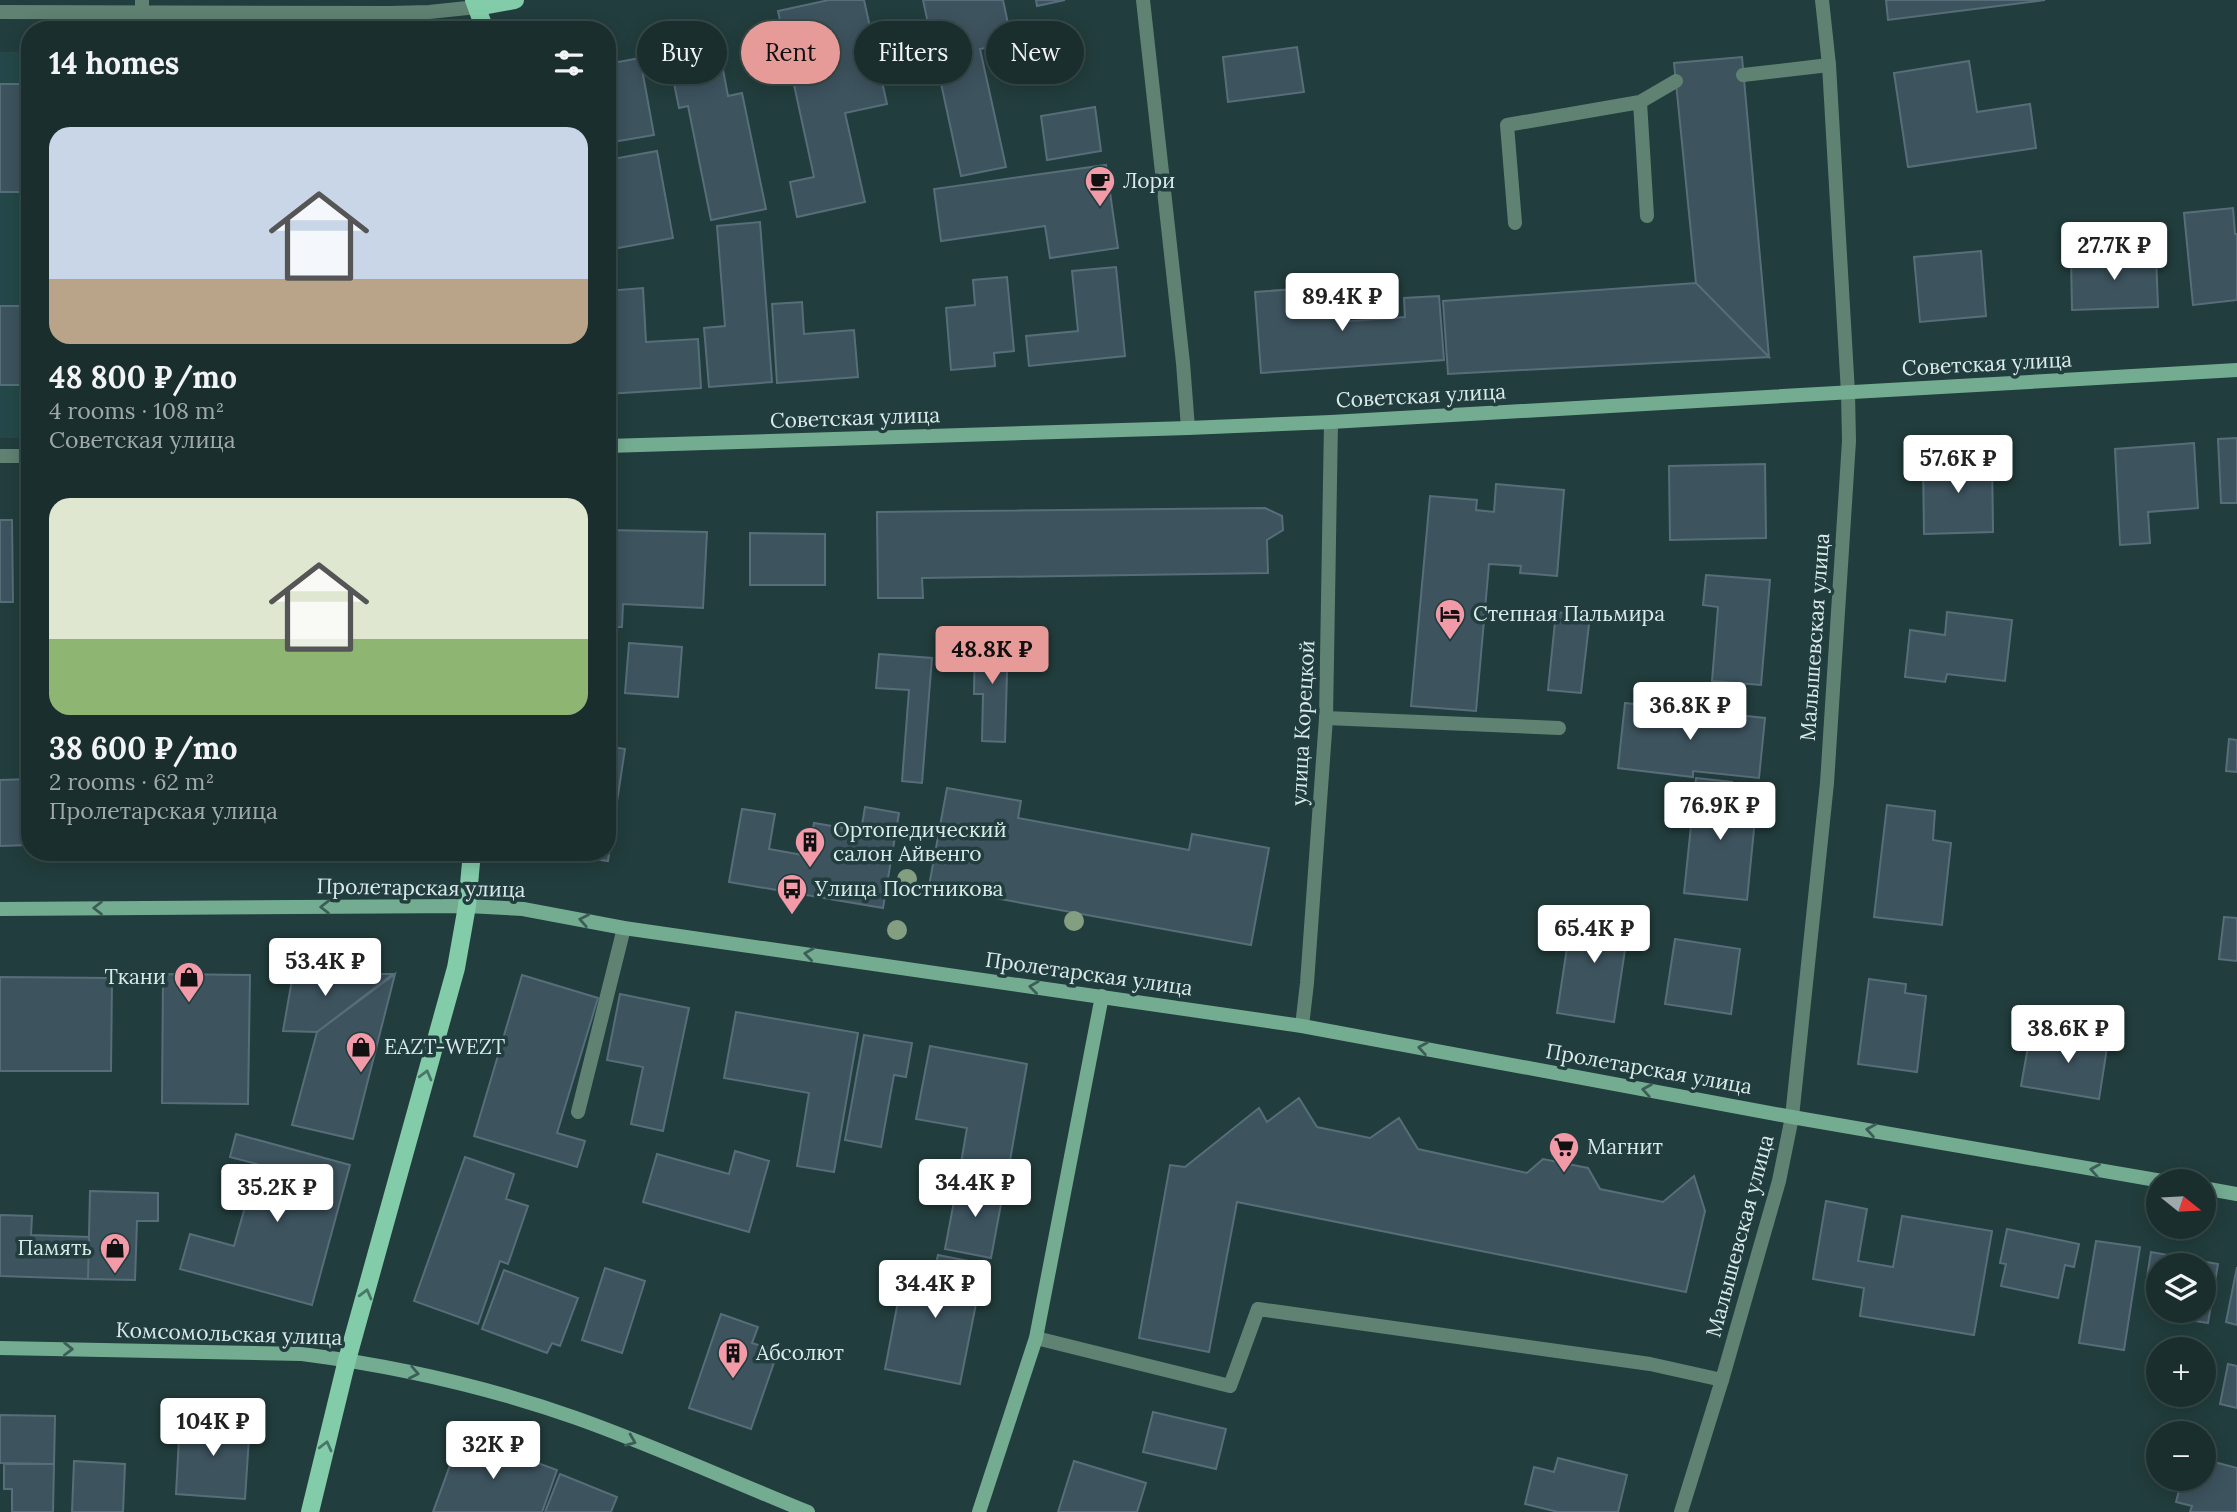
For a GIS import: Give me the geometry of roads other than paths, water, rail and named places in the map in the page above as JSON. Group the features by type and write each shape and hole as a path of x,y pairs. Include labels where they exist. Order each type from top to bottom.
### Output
{"main road":[{"path":"482,21 476,4 515,0"},
{"name":"Советская улица","path":"616,446 1331,422 2237,370"},
{"path":"310,1512 347,1360 456,968 467,906 471,861"},
{"name":"Пролетарская улица","path":"0,909 467,906 523,909 624,928 1302,1026 2146,1178"},
{"path":"979,1512 1036,1338 1102,996"},
{"path":"2216,1190 2237,1194"},
{"name":"Комсомольская улица","path":"0,1348 302,1354 441,1379 576,1418 808,1512"}],"street":[{"path":"1143,0 1188,428"},
{"name":"Малышевская улица","path":"1681,1512 1723,1380 1779,1181 1792,1116 1826,783 1849,441 1829,65 1822,0"},
{"path":"0,12 142,6 403,13 476,4"},
{"path":"1744,75 1829,65"},
{"path":"1516,223 1507,125 1640,102 1676,81"},
{"path":"1640,102 1647,216"},
{"name":"улица Корецкой","path":"1302,1026 1326,718 1331,422"},
{"path":"0,456 21,456"},
{"path":"1326,718 1559,728"},
{"path":"578,1112 624,928"},
{"path":"1036,1338 1230,1386 1258,1309 1650,1364 1723,1380"}],"place":[{"name":"Лори","path":"1100,208"},
{"name":"Степная Пальмира","path":"1450,641"},
{"name":"Ортопедический салон Айвенго","path":"810,869"},
{"name":"Улица Постникова","path":"792,916"},
{"name":"Ткани","path":"189,1004"},
{"name":"EAZT-WEZT","path":"361,1074"},
{"name":"Магнит","path":"1564,1174"},
{"name":"Память","path":"115,1275"},
{"name":"Абсолют","path":"733,1380"}]}
